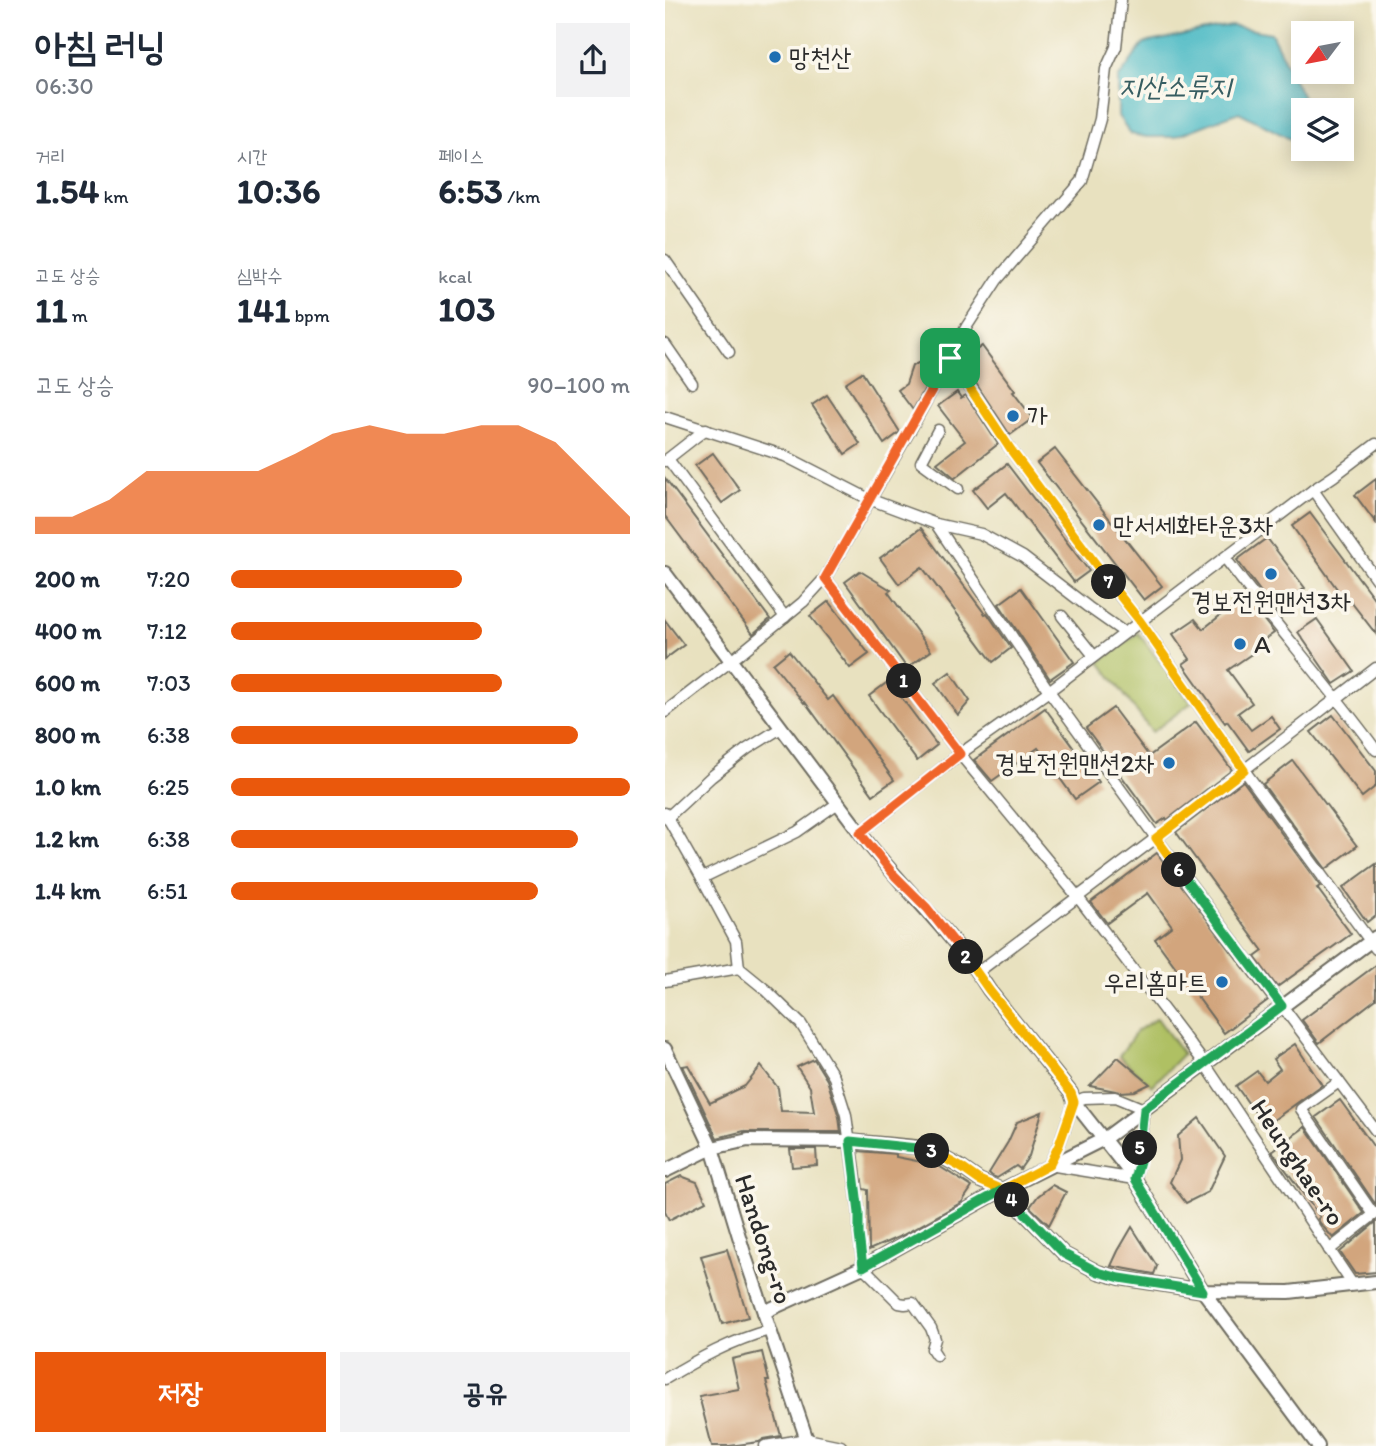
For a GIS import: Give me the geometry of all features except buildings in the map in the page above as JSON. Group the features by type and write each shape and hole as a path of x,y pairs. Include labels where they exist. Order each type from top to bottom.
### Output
{"street":[{"path":"665,712 803,602 825,578 967,326 997,280 1081,181 1100,119 1106,69 1116,47 1121,0"},
{"path":"665,260 729,352"},
{"path":"665,344 692,383"},
{"path":"764,1312 863,1267 1049,1165 1104,1139 1282,1006 1374,942 1244,770 1140,621 1011,450 950,358"},
{"path":"665,417 785,456 869,499 936,524 981,534 1024,557 1125,633"},
{"path":"706,429 667,460 785,617"},
{"path":"938,430 922,462 958,489"},
{"path":"860,833 960,754 1049,691 1376,444"},
{"path":"1313,490 1376,579"},
{"path":"936,524 1049,691 1376,1130"},
{"path":"1224,558 1273,622 1337,697 1376,750"},
{"path":"665,573 860,833 895,876 927,908 1071,1093 1074,1102 1135,1179 1203,1291 1318,1446"},
{"name":"Heunghae-ro","path":"825,578 960,754 1077,896 1205,1064 1353,1285"},
{"path":"1062,616 1094,656"},
{"path":"978,972 1376,668"},
{"path":"781,729 747,749 666,816 736,941 739,968 801,1024 834,1077 846,1115 850,1141 863,1267 899,1303 913,1303 936,1339 932,1349 936,1355"},
{"path":"702,878 797,832 838,803"},
{"path":"665,981 739,968"},
{"name":"Handong-ro","path":"665,1049 712,1148 808,1442"},
{"path":"1329,1250 1375,1214 1301,1109 1339,1082"},
{"path":"1049,1165 1074,1102 1084,1098 1115,1097 1144,1109"},
{"path":"1135,1179 1140,1161 1144,1109"},
{"path":"665,1171 712,1148 748,1140 850,1141 926,1149 943,1156 979,1180 1002,1190 1064,1254 1098,1272 1203,1291 1289,1292 1376,1282"},
{"path":"1049,1165 1135,1179"},
{"path":"665,1379 749,1335 770,1330"},
{"path":"765,1446 808,1442 841,1446"}],"green space":[{"path":"1138,633 1191,703 1152,732 1100,662"},
{"path":"1157,1018 1183,1054 1152,1086 1119,1056 1137,1031"}],"water":[{"name":"지산소류지","path":"1231,26 1271,33 1291,74 1291,84 1296,84 1303,98 1291,98 1291,139 1239,112 1174,137 1131,134 1118,116 1118,79 1144,43"}],"place":[{"name":"망천산","path":"775,57"},
{"name":"가","path":"1013,416"},
{"name":"만서세화타운3차","path":"1099,525"},
{"name":"경보전원맨션3차","path":"1271,574"},
{"name":"A","path":"1240,644"},
{"name":"경보전원맨션2차","path":"1169,763"},
{"name":"우리홈마트","path":"1222,982"}],"route":[{"path":"950,358 825,578 960,754 860,833 895,876 927,908 978,972 989,990 1071,1093 1074,1102 1049,1165 1002,1190 979,1180 943,1156 926,1149 850,1141 863,1267 1002,1190 1064,1254 1098,1272 1203,1291 1135,1179 1140,1161 1144,1109 1282,1006 1156,838 1244,770 1140,621 1011,450 950,358"}]}
